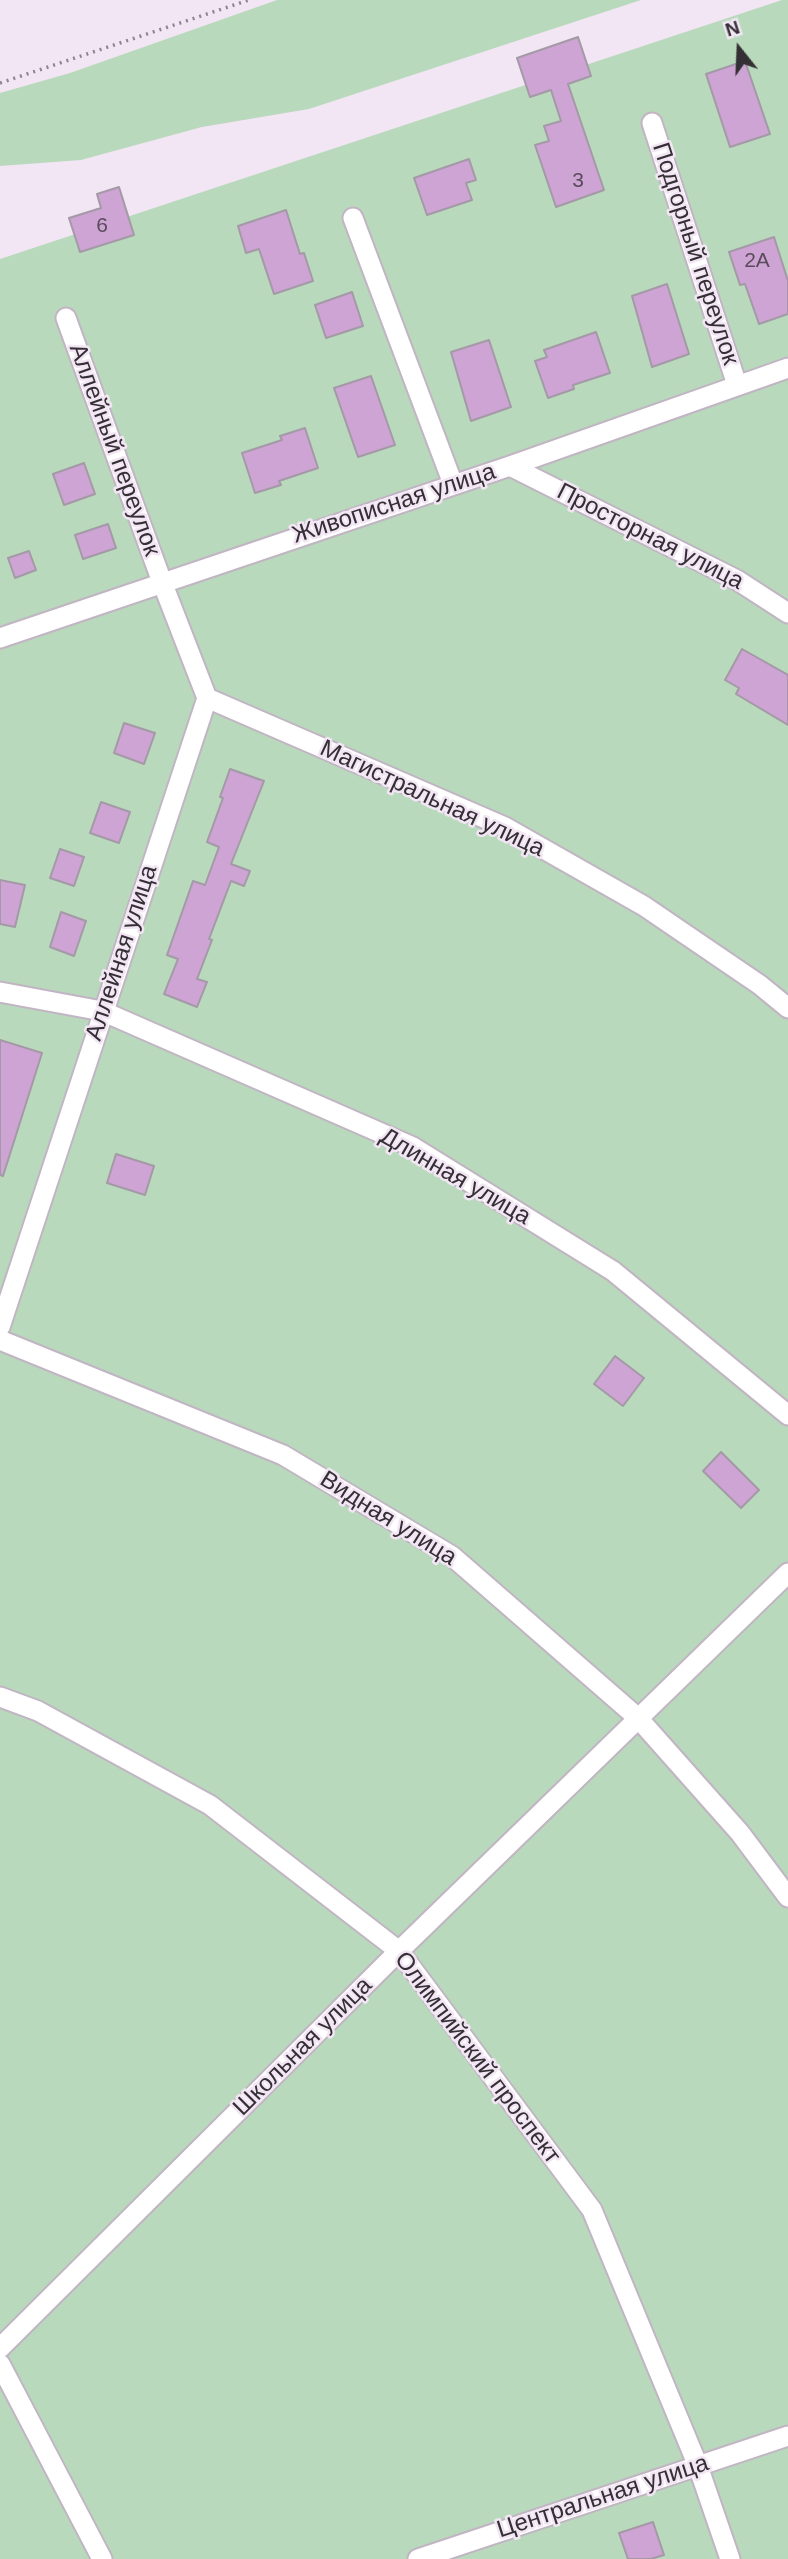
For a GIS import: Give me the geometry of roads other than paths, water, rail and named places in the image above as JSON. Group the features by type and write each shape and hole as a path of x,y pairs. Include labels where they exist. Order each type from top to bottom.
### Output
{"street":[{"name":"Подгорный переулок","path":"652,123 737,385"},
{"path":"353,218 453,484"},
{"name":"Аллейный переулок","path":"66,318 162,582"},
{"name":"Живописная улица","path":"0,638 509,466 788,368"},
{"name":"Просторная улица","path":"509,466 737,580 788,612"},
{"path":"162,582 207,698"},
{"name":"Магистральная улица","path":"207,698 505,827 644,906 760,985 788,1008"},
{"name":"Аллейная улица","path":"0,1327 207,698"},
{"name":"Длинная улица","path":"0,992 102,1011 413,1147 613,1271 788,1415"},
{"name":"Видная улица","path":"0,1340 283,1455 452,1556 638,1718 740,1833 788,1897"},
{"name":"Школьная улица","path":"0,2348 400,1951 788,1573"},
{"name":"Олимпийский проспект","path":"0,1697 38,1711 210,1805 400,1951 592,2210 698,2466 730,2559"},
{"path":"0,2364 102,2559"},
{"name":"Центральная улица","path":"418,2559 788,2436"}]}
